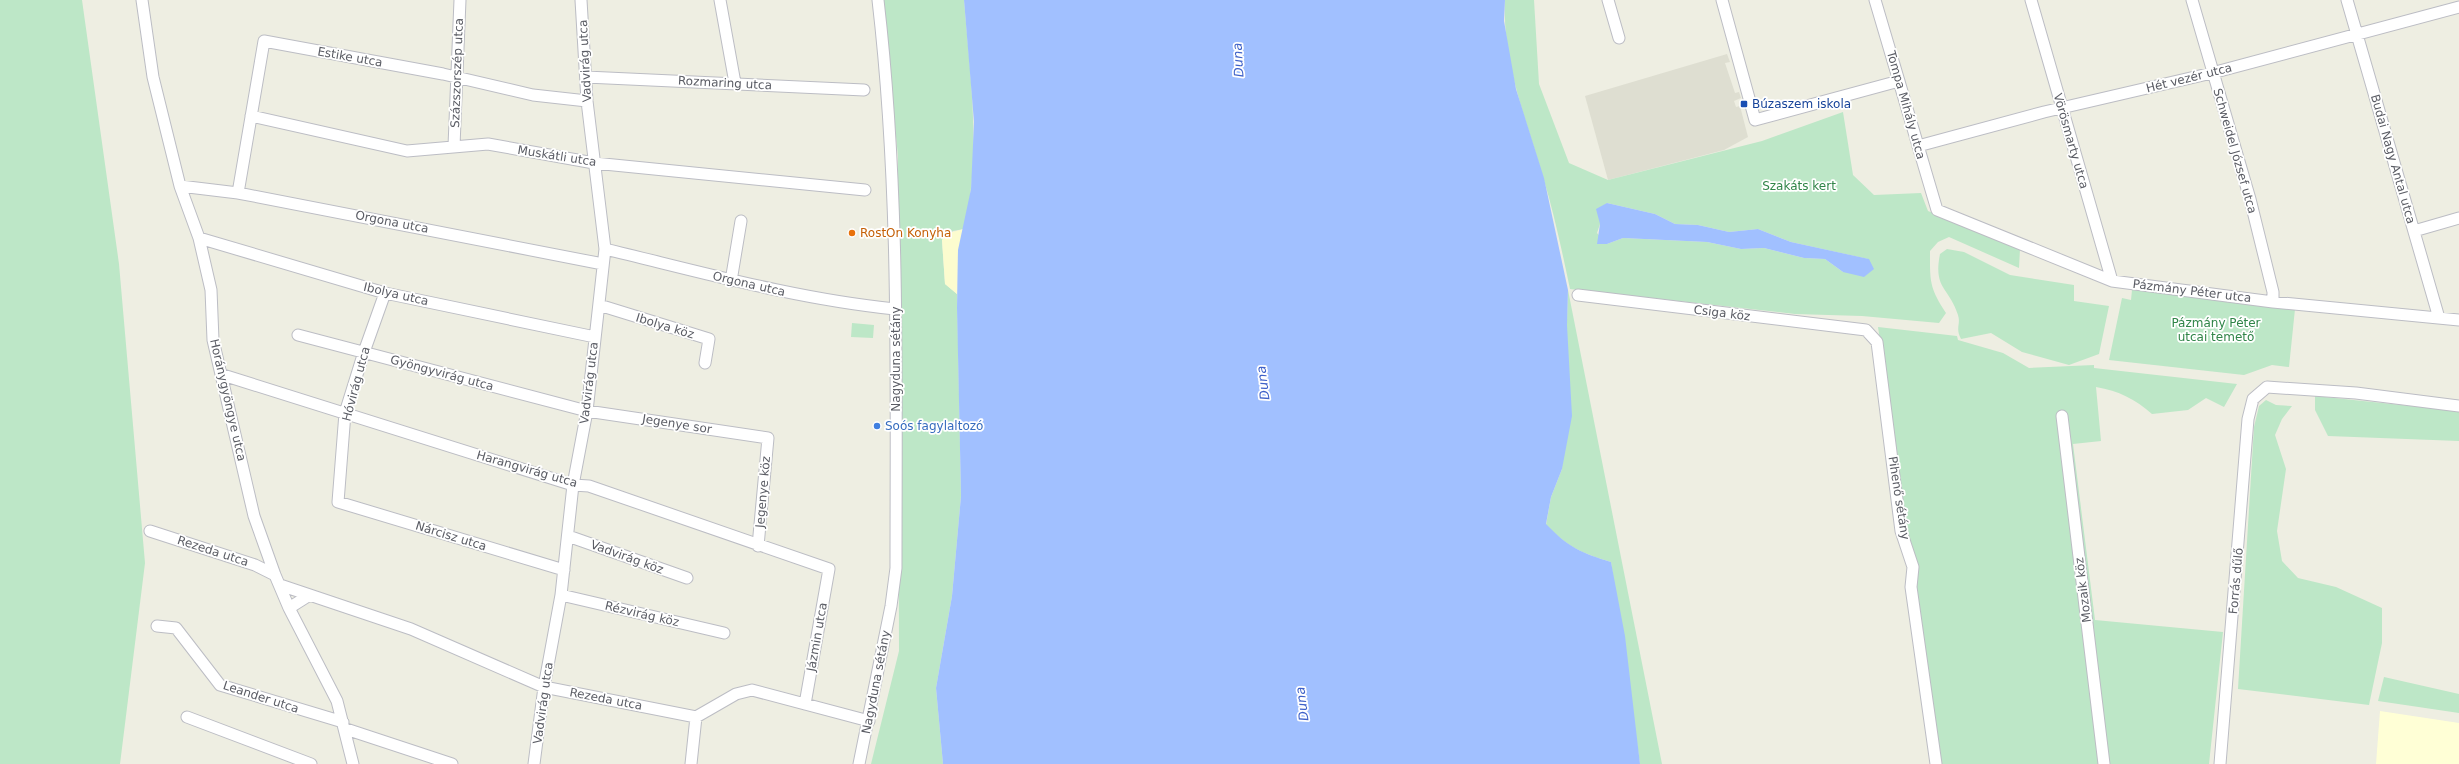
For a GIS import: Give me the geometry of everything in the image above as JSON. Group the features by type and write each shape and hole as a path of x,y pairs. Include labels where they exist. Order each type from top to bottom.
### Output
{"street":[{"name":"Horánygyöngye utca","path":"142,0 153,77 180,186 199,238 211,290 213,340 223,375 254,516 277,580 289,608 324,672 344,726 353,764"},
{"name":"Százszorszép utca","path":"454,146 460,0"},
{"name":"Vadvirág utca","path":"534,764 544,687 561,595 573,485 587,411 605,249 587,101 582,0"},
{"path":"720,0 735,83"},
{"name":"Nagyduna sétány","path":"860,764 891,606 896,568 895,309 891,176 878,0"},
{"path":"1608,0 1619,38"},
{"path":"1722,0 1755,120 1899,81"},
{"name":"Tompa Mihály utca","path":"1875,0 1937,210"},
{"name":"Vörösmarty utca","path":"2031,0 2112,281"},
{"name":"Schweidel József utca","path":"2192,0 2212,73 2250,198 2274,292 2273,302"},
{"name":"Budai Nagy Antal utca","path":"2347,0 2439,318"},
{"name":"Hét vezér utca","path":"1918,146 2062,108 2212,73 2459,7"},
{"name":"Estike utca","path":"238,193 264,41 457,77 534,94 587,101"},
{"name":"Rozmaring utca","path":"586,76 864,90"},
{"name":"Muskátli utca","path":"251,116 407,151 488,144 594,163 865,190"},
{"name":"Orgona utca","path":"180,186 238,193 603,264"},
{"name":"Pázmány Péter utca","path":"1937,210 2112,281 2273,302 2459,320"},
{"path":"2414,231 2459,218"},
{"path":"731,281 741,221"},
{"name":"Ibolya utca","path":"199,238 385,293 595,337"},
{"name":"Orgona utca","path":"605,249 731,281 851,304 895,309"},
{"name":"Hóvirág utca","path":"338,502 345,413 364,352 385,293"},
{"name":"Csiga köz","path":"1578,295 1866,330"},
{"name":"Ibolya köz","path":"599,306 709,339 705,363"},
{"name":"Pihenő sétány","path":"1866,330 1876,342 1901,531 1913,567 1911,587 1936,764"},
{"name":"Gyöngyvirág utca","path":"298,335 587,411"},
{"name":"Harangvirág utca","path":"223,375 573,485 589,486 758,546 829,569"},
{"name":"Forrás dűlő","path":"2220,764 2248,419 2253,399 2267,387 2280,387 2356,393 2459,406"},
{"name":"Jegenye sor","path":"587,411 768,438"},
{"name":"Mozaik köz","path":"2062,416 2104,764"},
{"name":"Jegenye köz","path":"758,546 768,438"},
{"name":"Nárcisz utca","path":"338,502 564,570"},
{"name":"Rezeda utca","path":"150,531 240,560 308,596 411,629 544,687 696,717"},
{"name":"Vadvirág köz","path":"568,536 687,578"},
{"name":"Jázmin utca","path":"805,704 829,569"},
{"name":"Rézvirág köz","path":"561,595 724,633"},
{"path":"289,608 308,596"},
{"name":"Leander utca","path":"156,626 176,628 220,685 452,764"},
{"path":"691,764 696,717 736,694 747,690 868,721"},
{"path":"187,717 310,764"}],"shaded area":[{"path":"1727,54 1730,62 1725,63 1735,93 1739,92 1741,98 1734,101 1736,107 1740,106 1748,137 1724,150 1608,180 1585,96"},
{"path":"2380,711 2459,723 2459,764 2376,764"}],"green space":[{"path":"0,0 82,0 119,264 145,563 120,764 0,764"},
{"path":"882,0 964,0 971,86 973,115 972,172 964,229 953,231 942,240 945,284 957,294 961,496 952,596 936,688 943,764 871,764 899,651 898,156"},
{"name":"Szakáts kert","path":"1505,0 1534,0 1539,84 1569,163 1608,180 1762,141 1843,112 1853,175 1874,195 1921,193 1928,211 2020,249 2019,268 1949,237 1938,242 1930,251 1930,261 1933,290 1946,313 1939,323 1862,316 1795,314 1570,289 1551,204 1516,90 1507,45","holes":["1607,203 1655,214 1675,224 1698,225 1729,232 1758,229 1791,242 1868,259 1843,272 1825,259 1804,258 1764,248 1741,249 1707,242 1623,238 1607,244 1597,233"]},
{"path":"1947,249 1964,252 2010,275 2074,285 2074,301 2109,306 2099,354 2069,365 2022,352 1991,333 1961,339 1958,332 1958,315 1940,281 1938,266 1940,254"},
{"path":"1568,290 1662,764 1640,764 1611,562 1591,556 1568,544 1546,525 1551,497 1562,469"},
{"name":"Pázmány Péter utcai temető","path":"2132,290 2295,309 2289,367 2272,365 2244,375 2109,360 2122,298 2131,300"},
{"path":"852,323 874,325 873,338 851,337"},
{"path":"1878,327 1957,336 1958,340 2003,353 2029,368 2094,365 2094,368 2237,384 2224,407 2206,398 2188,410 2152,414 2126,396 2096,387 2101,441 2073,444 2095,620 2223,632 2209,764 1942,764"},
{"path":"2315,396 2459,411 2459,441 2328,436 2315,410"},
{"path":"2266,400 2276,405 2292,406 2282,419 2275,435 2286,469 2277,531 2282,561 2298,578 2336,587 2382,608 2382,643 2369,705 2238,689 2254,427 2259,406"},
{"path":"2384,677 2459,694 2459,713 2378,701"}],"sand":[{"path":"964,229 958,250 957,294 945,284 942,240 945,234"}],"water":[{"name":"Duna","path":"964,0 1505,0 1504,21 1516,89 1544,178 1568,290 1567,325 1572,416 1562,469 1551,497 1546,524 1568,544 1591,556 1611,562 1625,636 1640,764 943,764 936,688 952,596 961,496 957,308 958,250 971,189 974,122"},
{"path":"1607,203 1655,214 1675,224 1698,225 1729,232 1758,229 1791,242 1869,259 1874,269 1864,277 1843,272 1825,259 1804,258 1764,248 1741,249 1707,242 1623,238 1607,244 1597,244 1600,224 1596,209"}],"place":[{"name":"Búzaszem iskola","path":"1744,104"},
{"name":"RostOn Konyha","path":"852,233"},
{"name":"Soós fagylaltozó","path":"877,426"}]}
